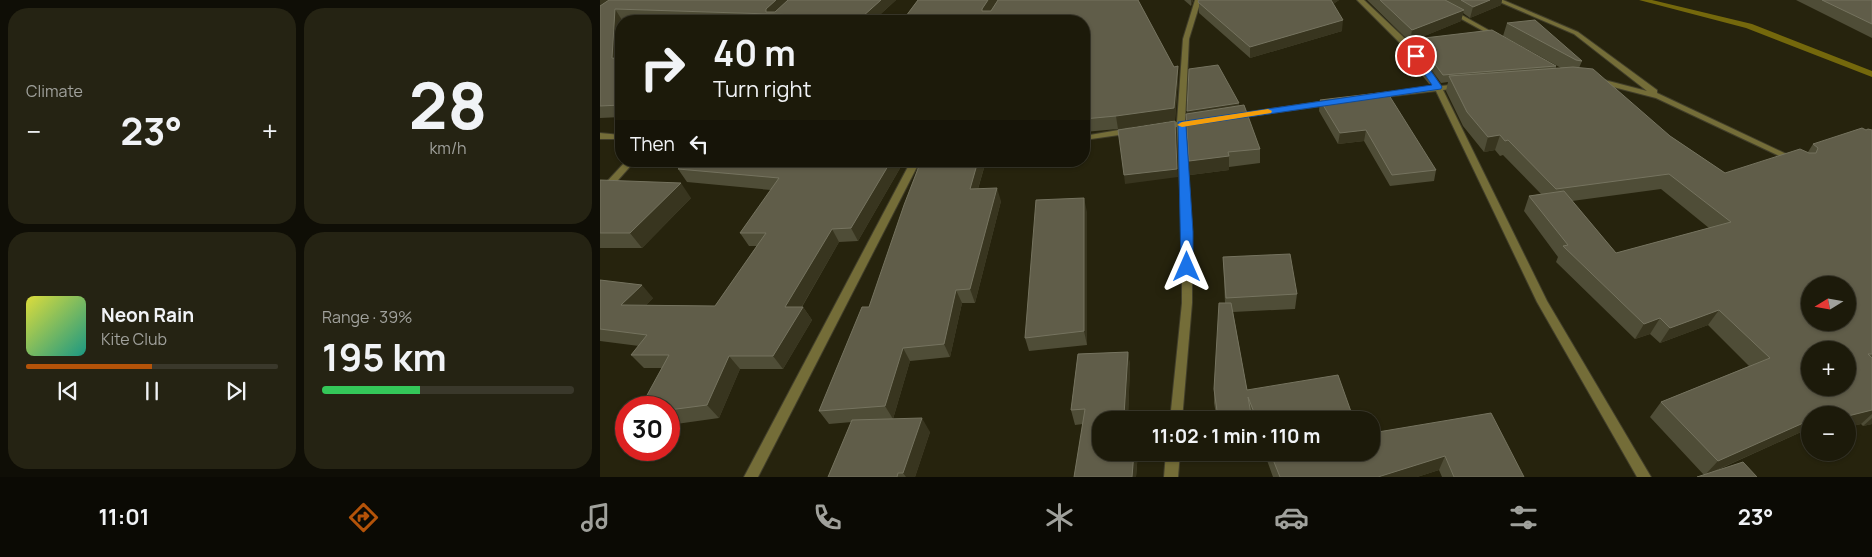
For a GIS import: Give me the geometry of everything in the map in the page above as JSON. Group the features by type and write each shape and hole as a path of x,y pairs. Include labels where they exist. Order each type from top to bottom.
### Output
{"street":[{"path":"1177,411 1187,302 1187,232 1182,124 1186,40 1198,0"},
{"path":"1360,0 1407,44 1438,87 1542,302 1644,477"},
{"path":"1430,0 1509,43"},
{"path":"1498,0 1576,33 1659,96"},
{"path":"1585,78 1612,83 1659,96 1802,164"},
{"path":"1369,97 1466,85"},
{"path":"1231,117 1339,101"},
{"path":"1152,128 1211,120"},
{"path":"1090,137 1142,130"},
{"path":"600,136 615,137"},
{"path":"600,195 626,167"},
{"path":"751,477 913,167"},
{"path":"1170,477 1172,461"}],"building":[{"path":"609,0 776,0 766,9 766,12 775,12 788,0 881,0 864,15 800,15 615,9 612,58 615,58 615,105 600,106 600,6"},
{"path":"918,0 988,0 982,11 991,11 998,0 1138,0 1174,67 1178,66 1174,108 1090,118 1090,15 907,15"},
{"path":"1199,0 1331,0 1343,20 1250,47 1198,2"},
{"path":"1380,0 1445,0 1464,10 1412,30"},
{"path":"1461,0 1490,0 1473,7"},
{"path":"1822,0 1872,0 1872,24"},
{"path":"1535,20 1582,61 1576,60 1507,23"},
{"path":"1492,30 1556,66 1443,75 1416,39"},
{"path":"1402,41 1408,43 1431,76"},
{"path":"1218,65 1239,103 1187,111 1189,69"},
{"path":"1573,67 1593,69 1670,136 1725,173 1800,149 1809,153 1816,153 1818,148 1813,144 1862,128 1872,130 1872,354 1868,354 1872,358 1872,410 1856,414 1856,406 1801,406 1801,424 1718,461 1661,402 1770,358 1719,310 1670,328 1660,318 1644,324 1563,246 1568,245 1529,196 1564,191 1616,253 1731,222 1669,174 1556,189 1508,140 1505,141 1500,135 1488,137 1467,112 1449,76"},
{"path":"1387,92 1436,170 1392,175 1366,130 1340,133 1320,100"},
{"path":"1244,105 1260,149 1228,152 1229,156 1189,161 1186,114"},
{"path":"1175,121 1177,169 1124,175 1118,130"},
{"path":"680,167 887,167 851,228 832,229 785,307 803,307 773,356 729,356 707,405 680,409 680,396 647,396 669,355 631,355 647,335 600,329 600,280 642,285 621,305 715,306 766,233 740,233 779,178 678,169"},
{"path":"919,167 976,167 970,189 997,188 970,289 956,290 944,344 903,348 885,406 819,411 862,307 869,307"},
{"path":"600,180 681,183 630,233 600,233"},
{"path":"1084,198 1084,331 1025,338 1036,200"},
{"path":"1290,254 1297,294 1226,298 1223,257"},
{"path":"1219,303 1231,303 1247,390 1338,375 1351,411 1253,411 1248,397 1250,411 1217,411 1214,389"},
{"path":"1128,352 1124,411 1092,411 1092,461 1133,461 1132,477 1074,477 1085,409 1071,410 1078,354"},
{"path":"1491,413 1524,477 1454,477 1445,456 1378,477 1280,477 1274,461 1380,461 1380,432"},
{"path":"922,418 903,473 898,473 897,477 828,477 852,420"},
{"path":"1743,462 1757,477 1697,477"}],"waterway":[{"path":"1643,0 1749,26 1872,74"}],"slow traffic":[{"path":"1182,125 1268,111"}],"route":[{"path":"1187,267 1182,124 1438,87 1416,56"}]}
